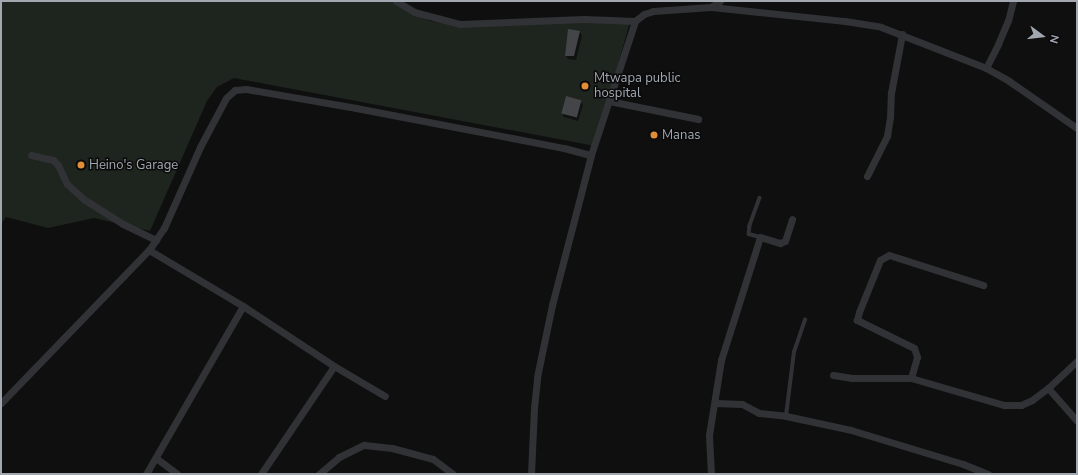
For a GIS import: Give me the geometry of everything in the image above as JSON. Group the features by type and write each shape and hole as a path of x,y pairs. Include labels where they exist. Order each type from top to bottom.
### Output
{"street":[{"path":"396,1 414,12 460,24 584,19 635,21"},
{"path":"665,10 666,1"},
{"path":"711,7 720,1"},
{"path":"986,68 998,44 1013,1"},
{"path":"531,474 534,408 543,345 591,155 635,21 644,14 665,10 711,7 869,24 902,34 986,68 1009,81 1077,128"},
{"path":"867,176 887,136 890,118 891,93 902,34"},
{"path":"1,403 149,250 164,228 200,147 226,98 235,90 240,89 356,108 564,148 591,155"},
{"path":"609,101 698,119"},
{"path":"31,155 53,160 58,165 67,184 85,200 123,224 156,240"},
{"path":"711,474 709,435 721,360 760,237 780,243 785,241 792,219"},
{"path":"149,250 243,306 334,366 385,396"},
{"path":"911,378 917,357 914,348 857,320 880,260 888,256 983,285"},
{"path":"146,474 243,306"},
{"path":"833,375 851,378 911,378 1004,405 1021,406 1048,388 1077,361"},
{"path":"261,474 334,366"},
{"path":"1048,388 1077,421"},
{"path":"715,403 742,404 759,413 786,416 851,430 963,464 988,474"},
{"path":"319,474 340,457 364,445 392,448 433,459 453,474"},
{"path":"156,458 177,474"}],"lane":[{"path":"760,198 750,226 749,234 760,237"},
{"path":"786,416 794,352 805,320"}],"shaded area":[{"path":"1,1 393,1 410,13 430,21 467,27 577,22 630,22 595,146 234,78 217,87 207,101 150,231 94,218 48,228 6,217 1,224"}],"building":[{"path":"568,29 580,31 574,56 565,56"},
{"path":"566,96 581,100 577,118 561,113"}],"place":[{"name":"Mtwapa public hospital","path":"585,86"},
{"name":"Manas","path":"654,135"},
{"name":"Heino's Garage","path":"81,165"}]}
